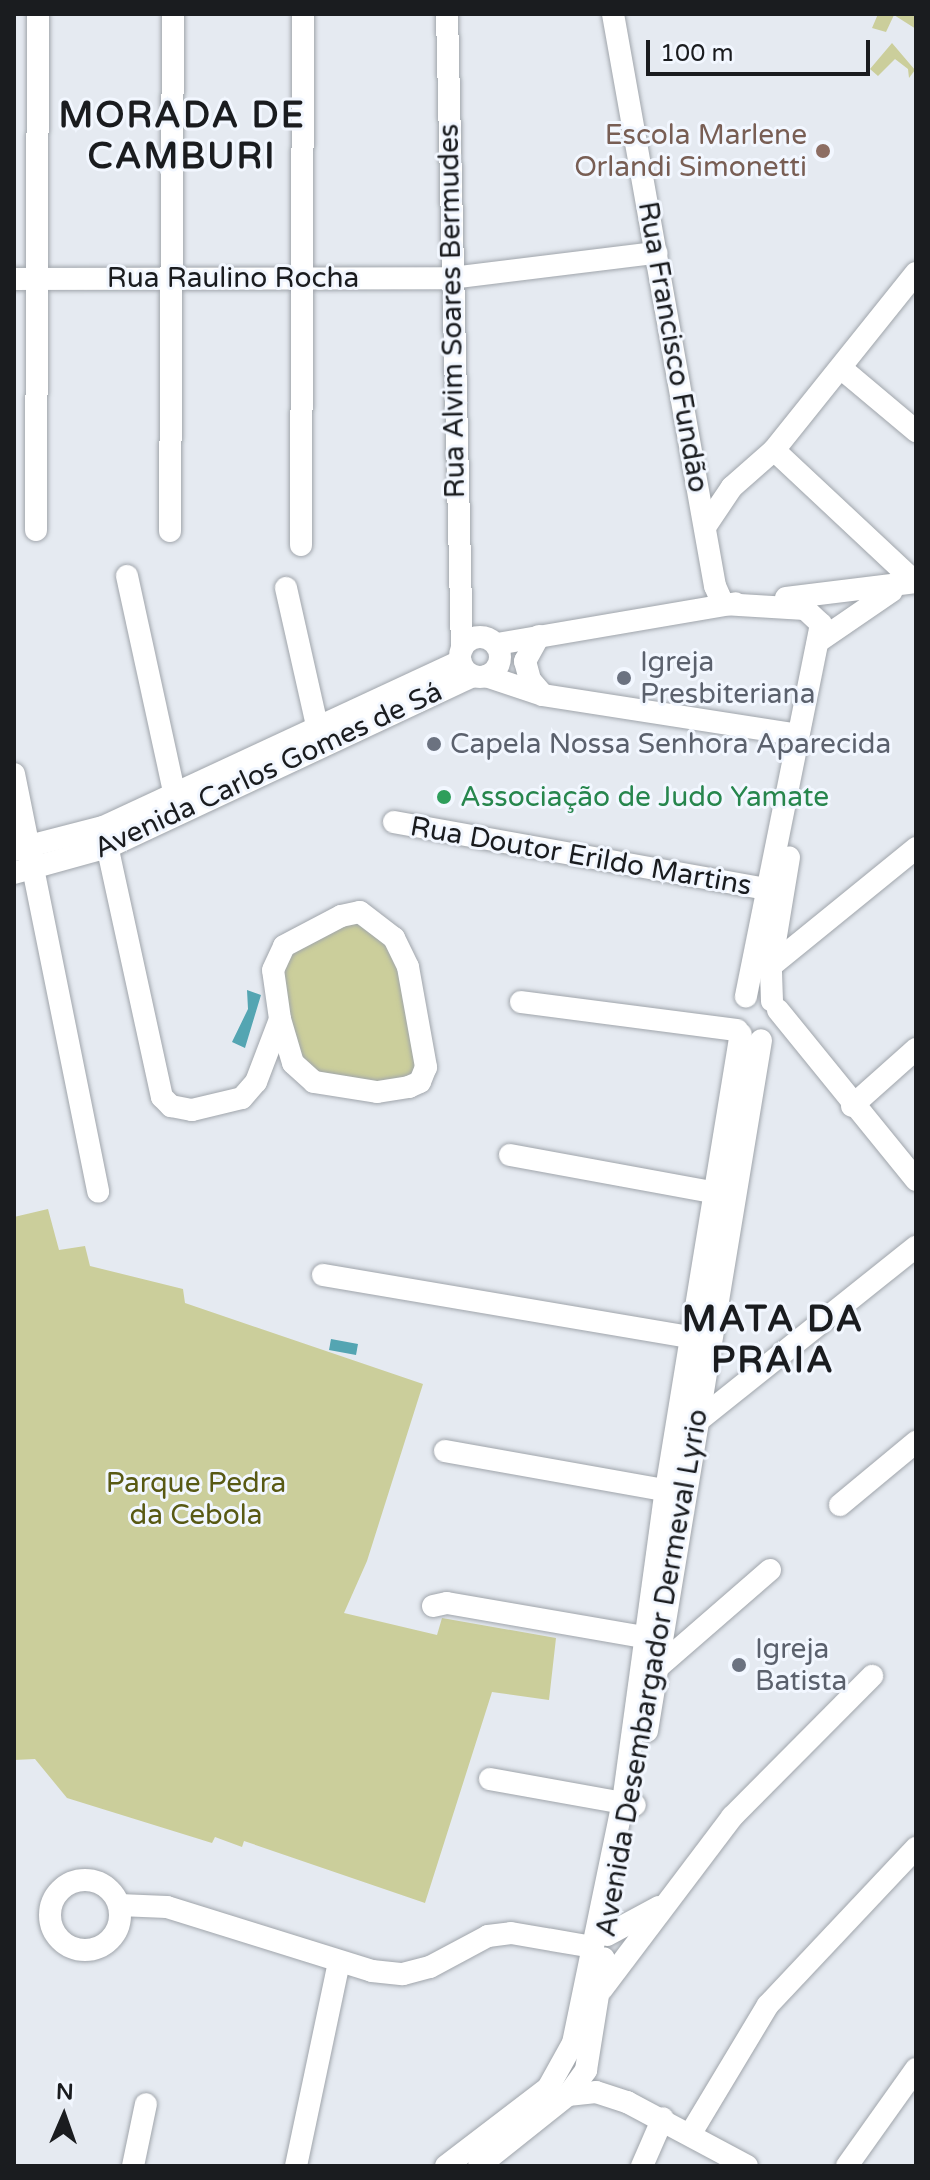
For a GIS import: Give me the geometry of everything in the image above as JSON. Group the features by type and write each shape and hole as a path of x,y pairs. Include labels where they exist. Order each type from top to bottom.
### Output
{"street":[{"path":"36,530 38,14"},
{"path":"170,531 169,278 173,14"},
{"path":"301,545 303,14"},
{"name":"Rua Alvim Soares Bermudes","path":"447,14 458,608 476,657"},
{"name":"Rua Francisco Fundão","path":"613,14 705,527 714,599"},
{"name":"Rua Raulino Rocha","path":"14,279 451,278 656,253"},
{"path":"705,527 732,487 774,450 914,281"},
{"path":"842,369 916,431"},
{"path":"774,450 916,582"},
{"path":"695,472 732,487"},
{"path":"127,576 176,803"},
{"path":"714,599 916,582"},
{"path":"819,641 874,600 916,582"},
{"path":"286,588 319,735"},
{"path":"714,599 814,612 821,624 819,641"},
{"name":"Avenida Carlos Gomes de Sá","path":"24,872 105,837 476,657 539,636 714,599"},
{"path":"539,636 525,661 530,680 543,695"},
{"name":"Avenida Desembargador Dermeval Lyrio","path":"674,1492 694,1424 768,889 797,735 819,641"},
{"path":"476,657 543,695 797,735"},
{"name":"Avenida Desembargador Dermeval Lyrio","path":"775,1006 771,966 807,746 804,705"},
{"path":"14,774 24,872 98,1192"},
{"name":"Rua Doutor Erildo Martins","path":"394,822 768,889"},
{"path":"105,837 162,1097 171,1106 192,1110 242,1098 256,1082 280,1019 273,970 284,946 341,916 360,912 376,920 403,951 425,1076 409,1087 377,1092 314,1082 293,1063 280,1019"},
{"name":"Avenida Carlos Gomes de Sá","path":"22,849 105,837"},
{"path":"771,966 916,848"},
{"path":"748,1025 760,995 775,1006 852,1106 916,1180"},
{"path":"521,1002 689,1027 778,1026 775,1006"},
{"path":"748,1025 804,1041"},
{"path":"852,1106 916,1049"},
{"path":"510,1155 724,1201"},
{"name":"Avenida Desembargador Dermeval Lyrio","path":"629,1804 694,1338 724,1201"},
{"path":"694,1424 916,1247"},
{"path":"323,1275 694,1338"},
{"path":"840,1505 916,1442"},
{"path":"445,1451 674,1492"},
{"path":"656,1669 694,1640 770,1570"},
{"path":"433,1606 447,1603 652,1640 694,1640"},
{"name":"Avenida Desembargador Dermeval Lyrio","path":"564,2086 600,1941 656,1669 652,1640"},
{"path":"600,1992 732,1817 872,1676"},
{"path":"490,1779 629,1804"},
{"path":"691,2133 768,2005 916,1848"},
{"path":"119,1905 167,1907 339,1962 403,1974 430,1967 488,1936 511,1933 600,1941 664,1904"},
{"name":"Avenida Desembargador Dermeval Lyrio","path":"586,2070 600,1992 600,1941"},
{"path":"296,2166 339,1962"},
{"path":"847,2166 916,2069"},
{"path":"446,2166 586,2070 627,2102"},
{"path":"564,2086 627,2102 663,2118 747,2166"},
{"path":"479,2166 564,2086"},
{"path":"133,2166 146,2104"},
{"path":"642,2166 663,2118"}],"green space":[{"path":"878,14 916,14 916,29 894,15 886,32 872,28"},
{"path":"892,43 915,70 909,78 908,69 895,59 878,76 870,69"},
{"path":"361,915 393,946 419,1073 364,1089 301,1071 277,968 282,957"},
{"name":"Parque Pedra da Cebola","path":"48,1209 59,1250 85,1246 90,1266 183,1289 185,1303 423,1384 367,1561 344,1613 437,1635 442,1618 556,1638 549,1700 492,1692 425,1903 244,1841 242,1847 215,1837 212,1843 67,1798 35,1759 14,1760 14,1217"}],"water":[{"path":"247,990 261,995 245,1048 232,1042 248,1009"},
{"path":"331,1339 358,1344 356,1355 329,1350"}],"place":[{"name":"Escola Marlene Orlandi Simonetti","path":"823,151"},
{"name":"Igreja Presbiteriana","path":"624,678"},
{"name":"Capela Nossa Senhora Aparecida","path":"434,744"},
{"name":"Associação de Judo Yamate","path":"444,797"},
{"name":"Igreja Batista","path":"739,1665"}],"district":[{"name":"MORADA DE CAMBURI","path":"182,136"},
{"name":"MATA DA PRAIA","path":"773,1340"}]}
